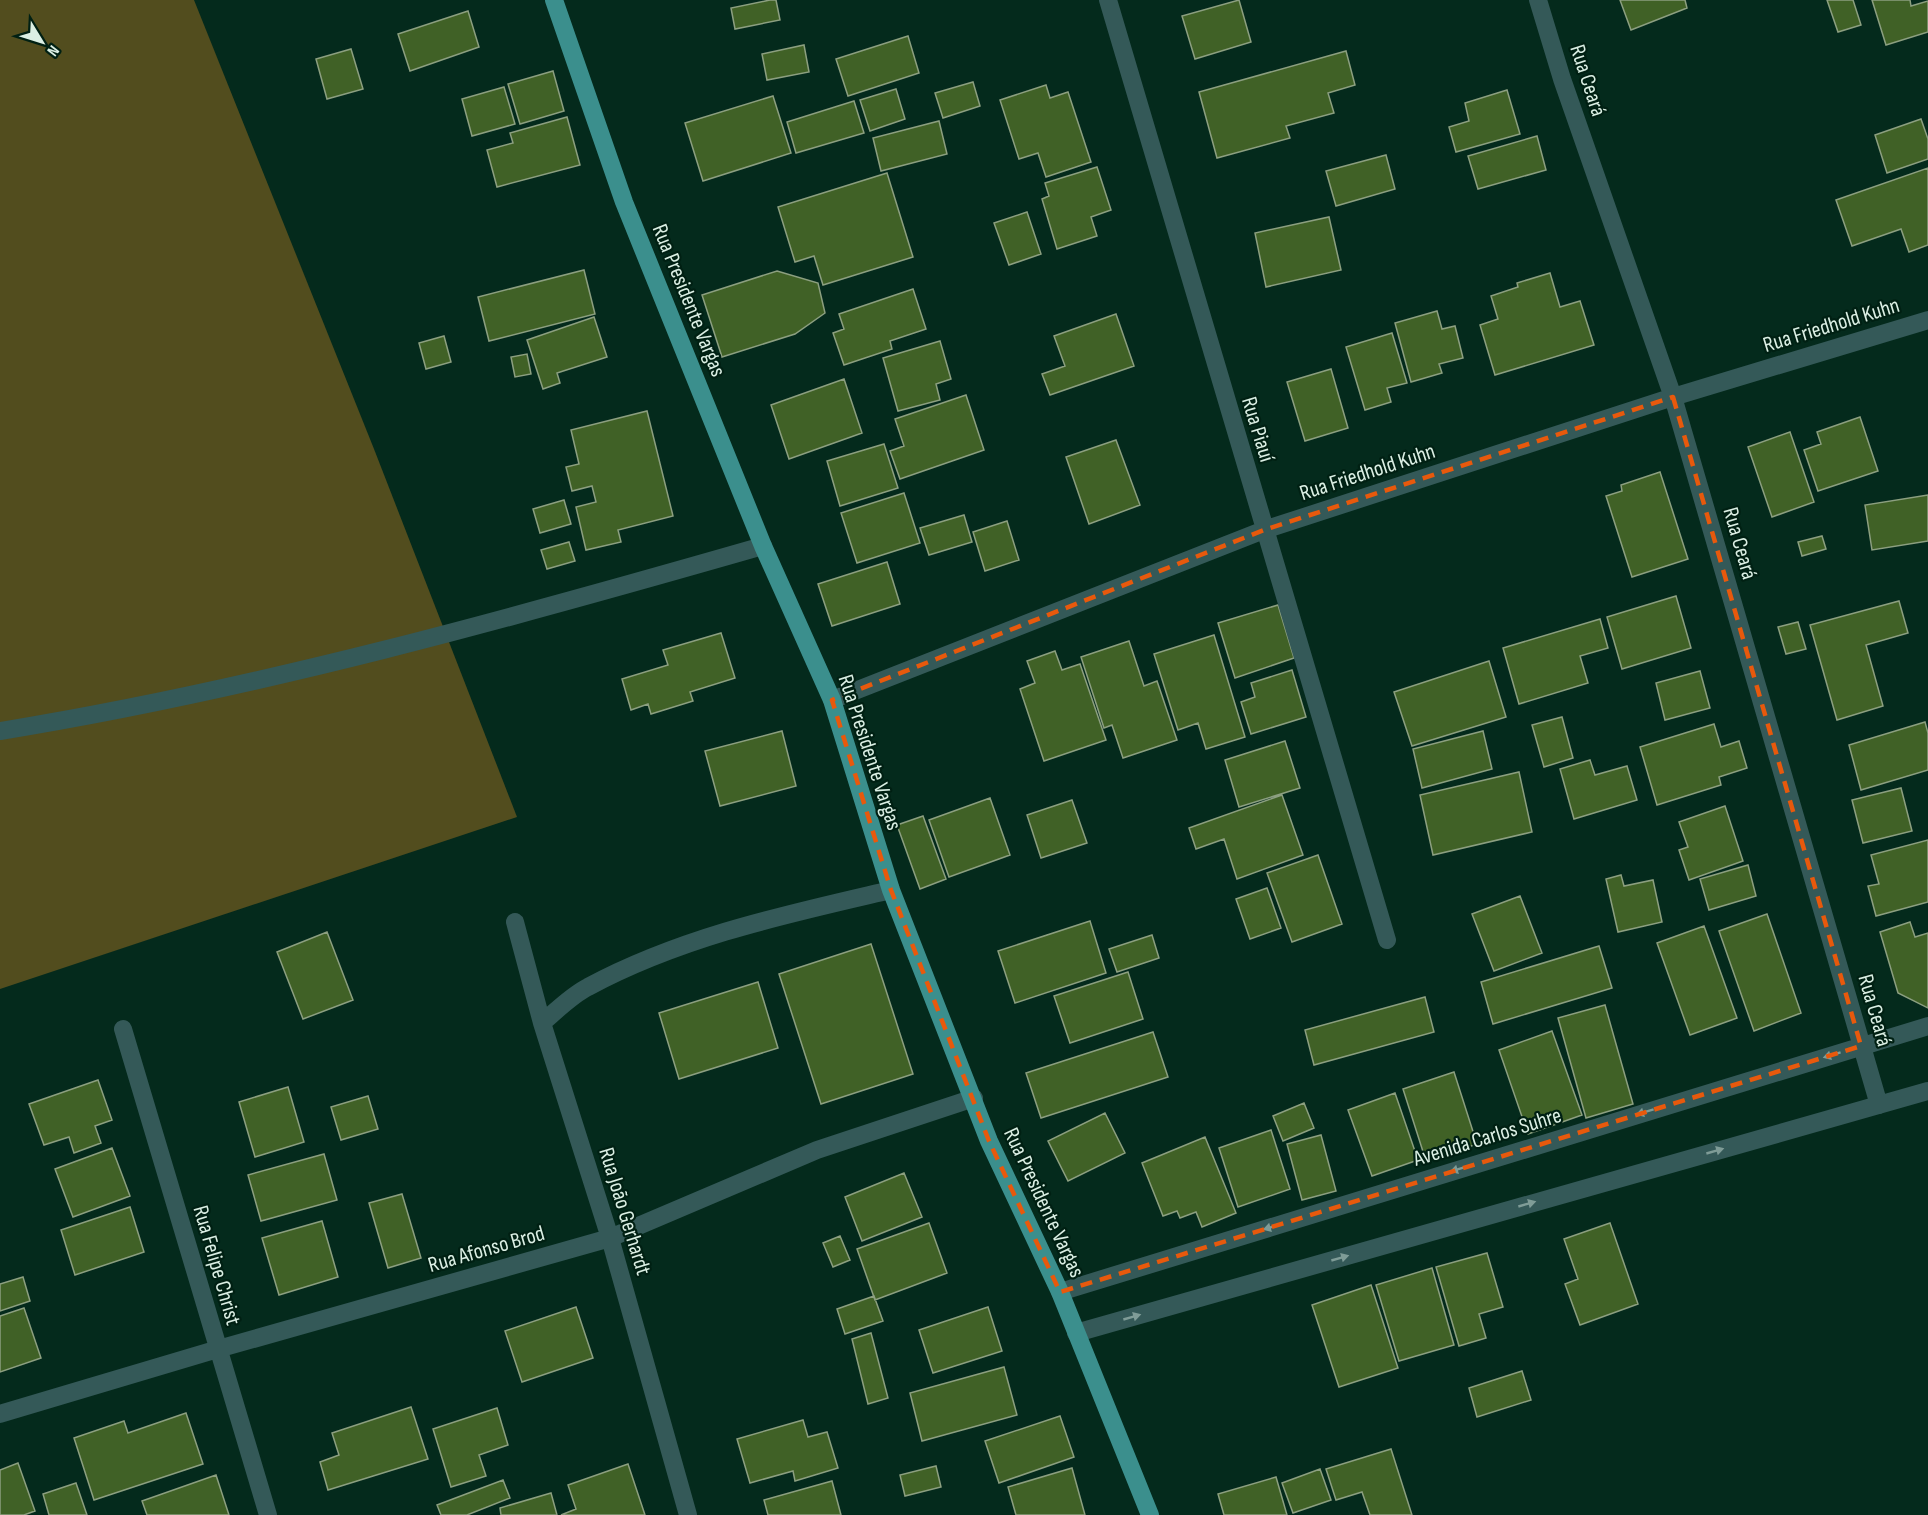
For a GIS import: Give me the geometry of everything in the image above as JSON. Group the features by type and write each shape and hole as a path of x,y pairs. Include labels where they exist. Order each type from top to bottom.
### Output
{"main road":[{"name":"Rua Presidente Vargas","path":"554,0 624,202 764,546 832,700 891,890 989,1141 1059,1292 1150,1515"}],"street":[{"name":"Rua Piauí","path":"1108,0 1387,940"},
{"name":"Rua Ceará","path":"1538,0 1563,80 1674,397 1879,1105"},
{"name":"Rua Friedhold Kuhn","path":"832,700 1264,530 1674,397 1928,320"},
{"path":"0,731 111,713 499,622 764,546"},
{"path":"542,1023 586,988 649,960 737,927 891,890"},
{"name":"Rua João Gerhardt","path":"515,922 542,1023 610,1238 688,1515"},
{"name":"Avenida Carlos Suhre","path":"1059,1292 1928,1026"},
{"name":"Rua Felipe Christ","path":"123,1029 268,1515"},
{"path":"1076,1332 1928,1091"},
{"name":"Rua Afonso Brod","path":"0,1414 218,1349 610,1238 817,1150 974,1098"}],"highlighted area":[{"path":"1673,397 1861,1046 1060,1292 989,1141 891,890 832,700 1264,530"}],"shaded area":[{"path":"0,0 194,0 374,449 517,817 0,989"}],"building":[{"path":"776,0 780,20 735,29 731,8"},
{"path":"1239,0 1251,42 1195,59 1182,16"},
{"path":"1620,0 1685,0 1687,8 1631,30"},
{"path":"1827,0 1853,0 1861,25 1838,32"},
{"path":"1872,0 1910,0 1911,6 1928,1 1928,32 1886,45"},
{"path":"468,11 479,47 410,71 398,34"},
{"path":"908,36 919,73 848,96 836,59"},
{"path":"804,45 809,72 767,80 762,54"},
{"path":"351,49 363,89 327,99 316,59"},
{"path":"1346,51 1355,85 1328,93 1334,113 1286,126 1290,138 1217,158 1199,92"},
{"path":"553,71 564,111 520,124 508,84"},
{"path":"973,82 980,106 943,118 935,93"},
{"path":"1046,85 1050,98 1068,92 1091,162 1046,177 1038,153 1019,159 1000,100"},
{"path":"504,87 515,124 472,136 462,99"},
{"path":"896,89 905,119 870,131 860,100"},
{"path":"1507,90 1520,134 1456,152 1449,127 1469,121 1465,103"},
{"path":"773,96 791,153 703,181 685,123"},
{"path":"854,101 864,133 796,153 787,122"},
{"path":"567,117 580,165 497,187 487,150 513,143 510,133"},
{"path":"1921,119 1928,139 1928,159 1887,173 1875,135"},
{"path":"939,121 947,154 881,171 873,138"},
{"path":"1537,136 1546,170 1478,189 1468,156"},
{"path":"1386,155 1395,189 1336,206 1326,171"},
{"path":"1097,167 1111,210 1091,217 1097,236 1057,249 1042,199 1049,196 1045,183"},
{"path":"1928,168 1928,245 1909,252 1901,229 1852,246 1836,200"},
{"path":"887,173 913,257 823,285 814,256 795,262 778,207"},
{"path":"1027,212 1041,254 1009,265 994,223"},
{"path":"1329,217 1341,270 1266,287 1255,233"},
{"path":"584,270 595,314 489,341 478,297"},
{"path":"777,271 818,283 825,313 795,334 722,357 702,295"},
{"path":"1550,273 1560,307 1580,301 1594,345 1495,375 1480,325 1498,319 1491,296 1518,287 1517,283"},
{"path":"913,289 926,329 890,341 892,349 844,365 833,333 844,329 839,314"},
{"path":"1437,311 1442,329 1455,326 1463,358 1439,364 1442,373 1411,382 1395,323"},
{"path":"1116,314 1134,366 1050,395 1042,374 1065,366 1054,336"},
{"path":"594,317 607,357 557,373 560,383 543,389 527,340"},
{"path":"1392,333 1407,383 1387,388 1391,402 1365,410 1346,347"},
{"path":"444,336 451,362 426,369 419,343"},
{"path":"940,341 951,379 936,384 940,400 898,411 883,358"},
{"path":"527,354 531,374 515,377 511,357"},
{"path":"1331,369 1348,428 1305,441 1287,382"},
{"path":"844,379 862,433 789,459 771,405"},
{"path":"966,395 984,450 900,479 890,451 904,446 895,419"},
{"path":"647,411 673,516 618,530 621,542 586,550 576,507 596,502 592,486 572,491 566,467 579,464 571,430"},
{"path":"1860,417 1878,471 1818,491 1804,450 1821,444 1817,432"},
{"path":"1790,432 1814,502 1772,517 1748,447"},
{"path":"1116,440 1140,505 1089,524 1066,457"},
{"path":"884,444 898,488 840,506 827,461"},
{"path":"1660,472 1688,559 1632,577 1606,496 1622,491 1621,485"},
{"path":"904,493 920,543 857,563 841,513"},
{"path":"1928,495 1928,541 1872,550 1865,505"},
{"path":"564,500 571,524 540,533 533,509"},
{"path":"964,515 972,542 929,555 920,528"},
{"path":"1007,521 1019,560 985,571 973,532"},
{"path":"1822,536 1826,549 1802,556 1798,542"},
{"path":"569,542 575,561 547,569 541,550"},
{"path":"887,562 900,604 832,626 818,584"},
{"path":"1676,596 1691,648 1622,669 1607,617"},
{"path":"1899,601 1908,633 1866,645 1883,706 1837,720 1810,625"},
{"path":"1278,605 1294,658 1235,678 1218,623"},
{"path":"1600,619 1608,648 1580,656 1588,683 1519,704 1503,648"},
{"path":"1798,622 1806,649 1786,654 1778,627"},
{"path":"721,633 735,678 690,692 693,701 651,714 648,704 631,710 622,679 668,665 663,650"},
{"path":"1214,635 1245,737 1206,749 1198,723 1178,730 1154,654"},
{"path":"1129,641 1144,686 1157,681 1177,740 1123,758 1112,725 1104,728 1081,657"},
{"path":"1055,651 1062,670 1080,664 1106,740 1044,761 1020,689 1035,683 1027,661"},
{"path":"1489,661 1506,717 1412,746 1394,692"},
{"path":"1292,670 1306,717 1251,734 1241,702 1255,697 1251,683"},
{"path":"1700,671 1710,708 1665,720 1656,683"},
{"path":"1562,717 1573,758 1544,767 1532,725"},
{"path":"1925,722 1928,733 1928,770 1861,790 1849,745"},
{"path":"1714,724 1721,747 1739,741 1747,768 1719,777 1721,785 1657,805 1640,747"},
{"path":"782,731 796,786 720,806 705,751"},
{"path":"1483,731 1492,769 1422,788 1413,749"},
{"path":"1285,741 1300,788 1239,807 1225,760"},
{"path":"1590,760 1595,775 1627,766 1637,800 1574,819 1560,769"},
{"path":"1519,772 1532,832 1433,855 1420,795"},
{"path":"1901,788 1912,831 1863,843 1852,800"},
{"path":"1282,795 1303,855 1237,879 1224,839 1196,849 1189,828"},
{"path":"990,798 1010,855 949,877 929,820"},
{"path":"1072,800 1087,843 1041,858 1027,815"},
{"path":"1725,806 1743,861 1689,880 1679,850 1688,847 1679,822"},
{"path":"923,816 946,879 920,889 897,825"},
{"path":"1928,840 1928,902 1876,916 1868,886 1879,884 1871,855"},
{"path":"1318,855 1342,924 1292,942 1267,873"},
{"path":"1748,865 1756,896 1709,910 1700,879"},
{"path":"1621,875 1624,886 1653,880 1662,922 1618,932 1606,879"},
{"path":"1267,888 1281,928 1250,939 1236,899"},
{"path":"1520,896 1542,953 1494,971 1472,914"},
{"path":"1767,914 1801,1013 1754,1031 1719,931"},
{"path":"1090,921 1106,973 1015,1003 998,951"},
{"path":"1910,922 1915,937 1928,933 1928,1008 1898,993 1880,932"},
{"path":"1704,926 1737,1018 1690,1035 1657,943"},
{"path":"327,932 353,1000 303,1019 277,952"},
{"path":"1152,935 1159,958 1117,972 1109,949"},
{"path":"871,944 913,1074 821,1104 779,974"},
{"path":"1599,946 1612,988 1493,1024 1481,982"},
{"path":"1128,972 1143,1019 1070,1043 1054,996"},
{"path":"758,982 778,1048 679,1079 659,1013"},
{"path":"1425,997 1434,1032 1314,1065 1305,1030"},
{"path":"1605,1005 1633,1104 1586,1118 1558,1018"},
{"path":"1552,1031 1582,1115 1528,1134 1499,1050"},
{"path":"1153,1032 1168,1077 1041,1118 1026,1073"},
{"path":"1454,1072 1477,1144 1426,1161 1403,1089"},
{"path":"98,1080 112,1120 95,1126 101,1143 74,1153 69,1137 44,1145 29,1104"},
{"path":"288,1087 304,1142 255,1157 239,1102"},
{"path":"1395,1093 1418,1160 1372,1176 1348,1110"},
{"path":"368,1096 378,1129 341,1140 331,1107"},
{"path":"1304,1103 1314,1128 1283,1141 1273,1116"},
{"path":"1105,1113 1125,1153 1068,1181 1048,1141"},
{"path":"1271,1130 1290,1189 1238,1207 1219,1148"},
{"path":"1321,1135 1336,1191 1302,1200 1287,1144"},
{"path":"1205,1137 1236,1213 1202,1227 1196,1212 1180,1218 1177,1211 1163,1216 1142,1163"},
{"path":"112,1148 130,1196 73,1217 55,1169"},
{"path":"324,1154 337,1200 261,1221 248,1175"},
{"path":"904,1173 922,1217 862,1241 845,1197"},
{"path":"402,1194 421,1258 388,1268 369,1203"},
{"path":"130,1207 144,1252 75,1275 61,1230"},
{"path":"322,1221 338,1277 279,1295 262,1238"},
{"path":"929,1223 947,1273 875,1300 857,1249"},
{"path":"1610,1223 1638,1304 1580,1325 1565,1284 1578,1279 1564,1239"},
{"path":"840,1236 850,1260 833,1267 823,1243"},
{"path":"1487,1253 1503,1307 1479,1314 1486,1338 1459,1346 1436,1267"},
{"path":"1432,1268 1454,1345 1399,1361 1376,1285"},
{"path":"23,1277 30,1301 0,1311 0,1284"},
{"path":"1371,1285 1398,1368 1339,1387 1312,1305"},
{"path":"874,1296 883,1321 845,1334 837,1309"},
{"path":"576,1307 593,1358 522,1382 505,1331"},
{"path":"988,1307 1002,1351 933,1373 919,1330"},
{"path":"24,1308 41,1358 0,1372 0,1316"},
{"path":"871,1333 888,1398 868,1404 852,1339"},
{"path":"1004,1367 1017,1415 922,1441 910,1393"},
{"path":"1522,1371 1531,1400 1477,1417 1469,1388"},
{"path":"411,1407 428,1459 328,1490 320,1462 339,1455 332,1433"},
{"path":"497,1408 508,1445 479,1455 486,1476 451,1487 433,1429"},
{"path":"186,1413 203,1464 94,1500 74,1438 124,1421 128,1433"},
{"path":"1060,1416 1074,1457 999,1483 985,1441"},
{"path":"803,1420 808,1437 827,1432 838,1468 795,1481 793,1471 750,1483 737,1439"},
{"path":"1391,1449 1412,1515 1370,1515 1362,1492 1336,1500 1326,1469"},
{"path":"18,1463 35,1511 24,1515 0,1515 0,1470"},
{"path":"628,1464 645,1515 561,1515 576,1509 568,1485"},
{"path":"936,1466 941,1487 905,1496 900,1475"},
{"path":"1072,1468 1085,1515 1016,1515 1008,1487"},
{"path":"1320,1469 1331,1500 1293,1513 1282,1483"},
{"path":"216,1475 229,1515 147,1515 142,1501"},
{"path":"1276,1477 1287,1515 1224,1515 1218,1494"},
{"path":"503,1480 510,1498 467,1515 441,1515 437,1505"},
{"path":"832,1481 841,1515 768,1515 764,1500"},
{"path":"76,1483 87,1515 49,1515 43,1494"},
{"path":"551,1493 557,1515 501,1515 500,1508"}]}
